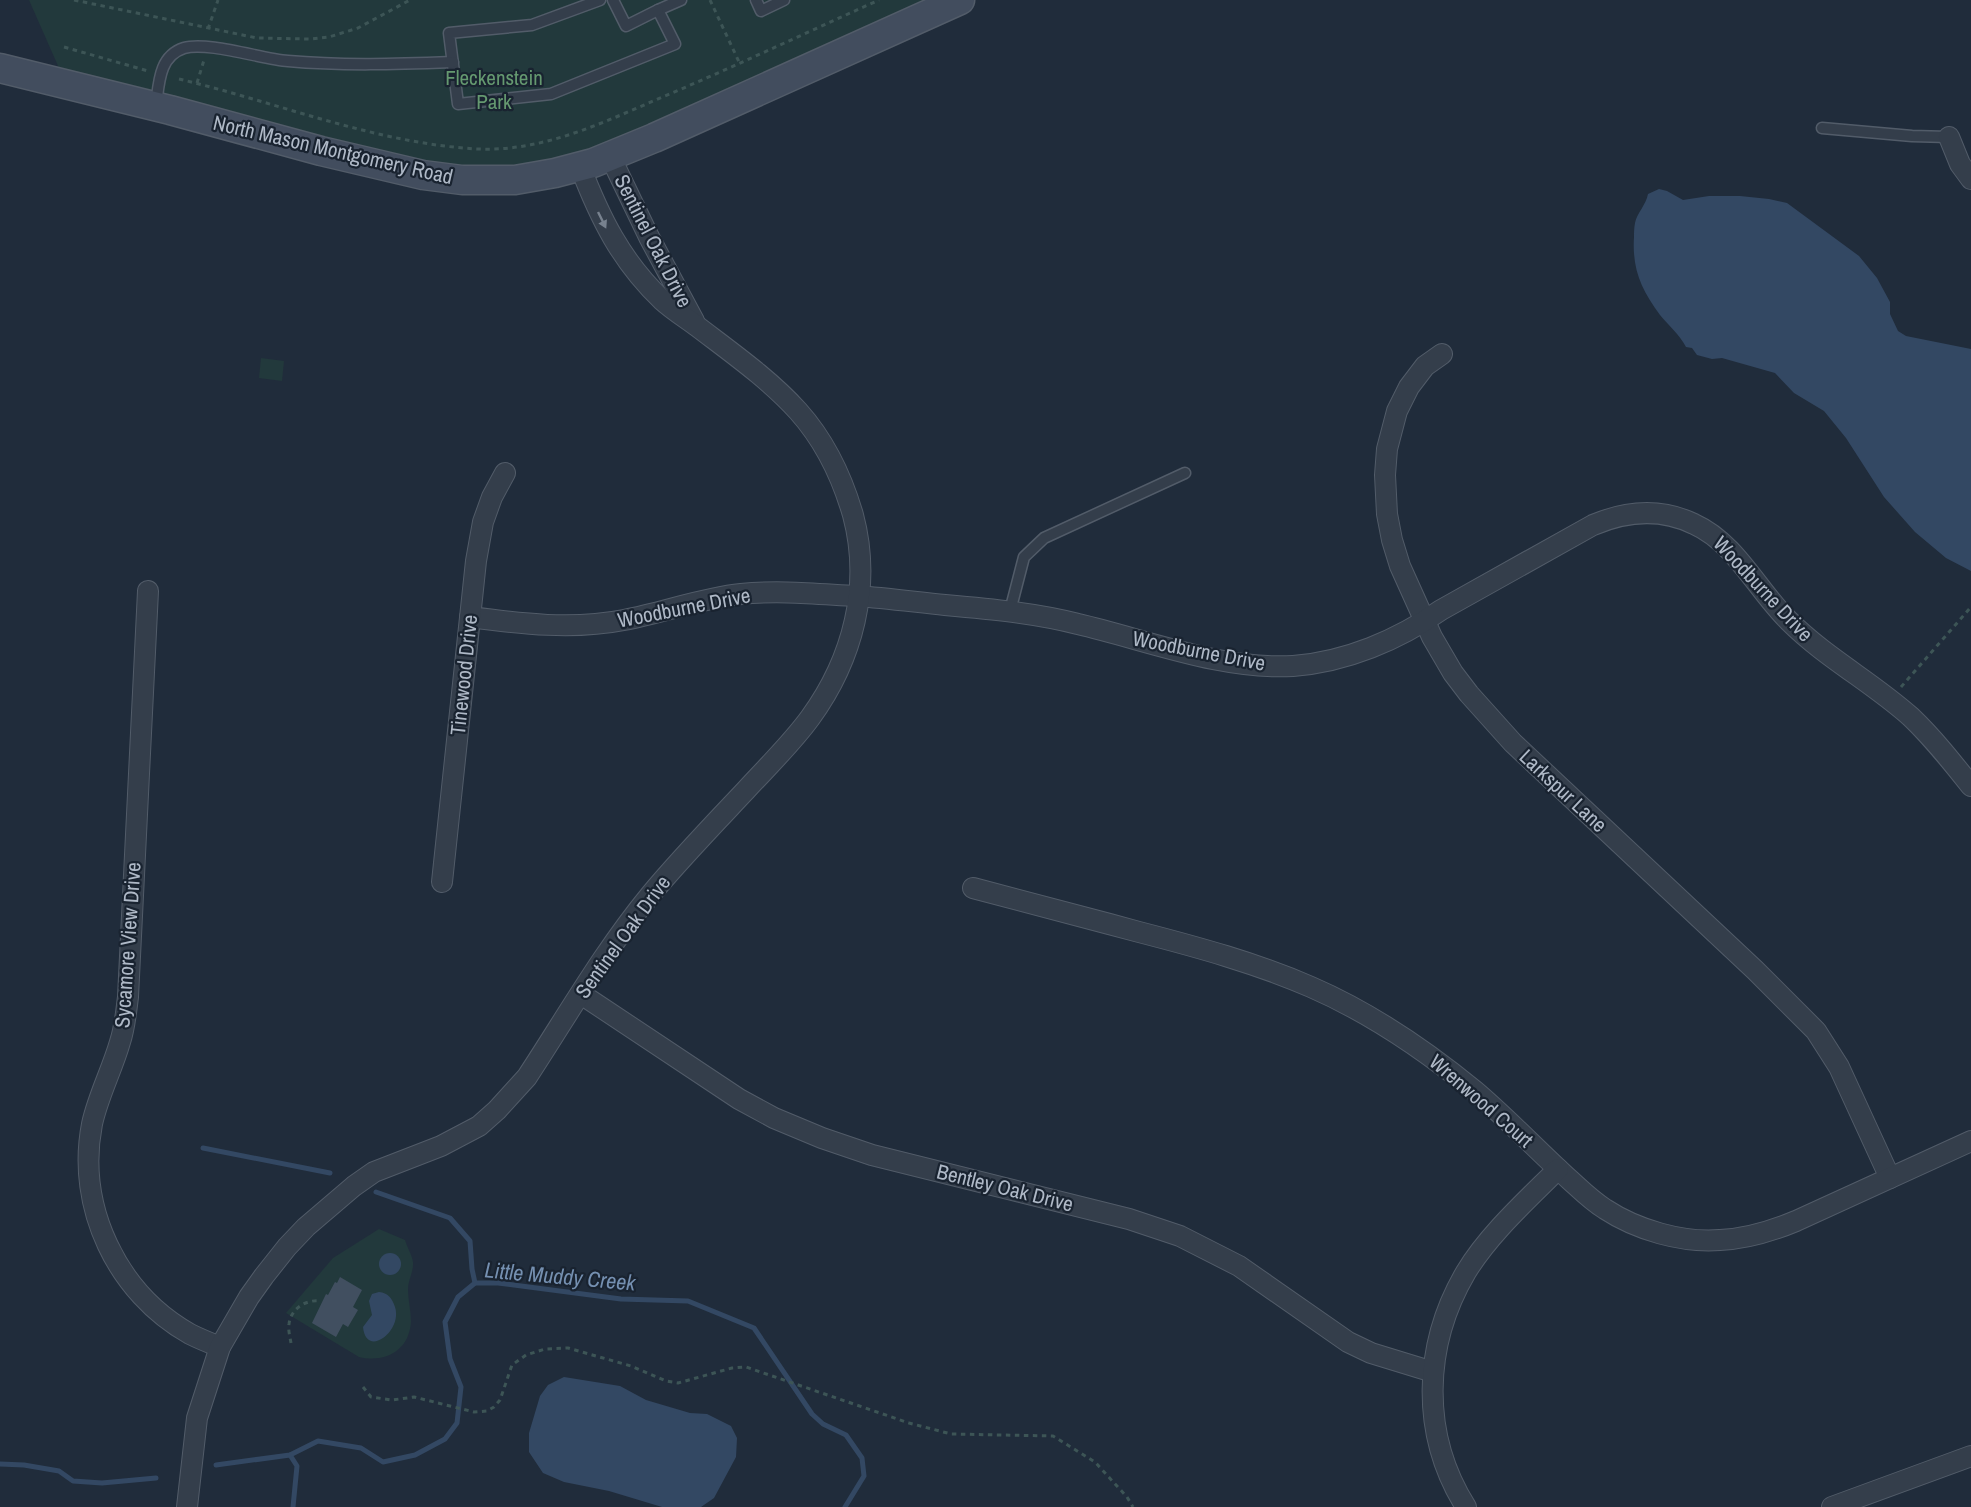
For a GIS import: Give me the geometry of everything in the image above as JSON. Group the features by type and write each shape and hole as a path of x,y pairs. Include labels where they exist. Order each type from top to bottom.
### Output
{"street":[{"name":"North Mason Montgomery Road","path":"0,68 423,175 462,180 509,180 555,173 610,156 960,0"},
{"path":"1949,137 1960,164 1971,179"},
{"name":"Sentinel Oak Drive","path":"610,156 649,237 697,326"},
{"name":"Sentinel Oak Drive","path":"187,1507 197,1418 220,1347 264,1276 306,1227 354,1185 374,1172 441,1146 479,1126 497,1110 526,1077 618,937 650,895 693,845 784,749 809,718 831,685 852,636 859,596 857,530 846,491 829,455 798,412 770,384 663,302 637,274 603,223 580,166"},
{"name":"Larkspur Lane","path":"1442,354 1425,366 1409,387 1397,411 1387,449 1385,475 1387,514 1392,540 1400,566 1424,622 1453,673 1513,743 1755,970 1816,1031 1839,1067 1890,1178"},
{"name":"Tinewood Drive","path":"442,882 476,561 483,522 492,497 505,473"},
{"name":"Woodburne Drive","path":"470,617 533,626 586,626 625,620 739,594 778,592 859,596 1010,612 1078,624 1243,664 1295,666 1334,659 1371,648 1424,622 1441,610 1593,525 1610,518 1633,513 1654,513 1676,516 1714,534 1731,550 1762,592 1788,620 1833,659 1889,700 1930,737 1971,786"},
{"name":"Sycamore View Drive","path":"148,591 128,997 120,1042 92,1123 88,1162 90,1186 105,1238 119,1266 132,1285 149,1303 190,1334 220,1347"},
{"name":"Wrenwood Court","path":"974,888 1250,963 1358,1010 1404,1037 1477,1093 1558,1169 1605,1209 1626,1221 1674,1236 1719,1241 1774,1230 1971,1141"},
{"name":"Bentley Oak Drive","path":"581,994 739,1099 774,1118 872,1155 1130,1219 1180,1236 1239,1266 1348,1342 1371,1353 1433,1372"},
{"path":"1466,1507 1449,1474 1436,1433 1432,1407 1437,1342 1444,1317 1467,1270 1491,1239 1558,1169"},
{"path":"1832,1507 1971,1456"}],"lane":[{"path":"600,0 532,25 449,33 458,104 551,94 675,44 658,10"},
{"path":"613,0 626,26 681,0"},
{"path":"756,0 761,11 784,0"},
{"path":"156,106 160,74 169,56 185,48 208,47 285,61 345,65 453,62"},
{"path":"1822,128 1949,137"},
{"path":"1010,612 1024,557 1033,546 1058,530 1185,473"}],"path":[{"path":"74,0 257,38 310,39 329,37 358,28 410,0"},
{"path":"710,0 740,64"},
{"path":"64,47 149,71"},
{"path":"1889,700 1971,607"},
{"path":"291,1343 289,1324 292,1314 307,1302 321,1301"},
{"path":"363,1387 371,1397 392,1400 414,1397 474,1412 487,1411 500,1400 512,1365 526,1355 545,1349 568,1348 631,1366 666,1382 678,1383 732,1368 746,1368 909,1423 951,1434 1053,1436 1095,1462 1127,1497 1133,1507"}],"green space":[{"name":"Fleckenstein Park","path":"29,0 960,0 654,138 502,181 66,84"},
{"path":"261,358 284,361 282,381 259,378"},
{"path":"379,1229 405,1240 412,1257 413,1265 408,1289 411,1322 406,1341 394,1353 378,1358 359,1357 286,1313 333,1258"}],"water":[{"path":"1659,189 1683,200 1709,196 1740,196 1787,203 1859,256 1877,278 1890,302 1890,314 1898,331 1906,336 1971,349 1971,571 1946,558 1915,532 1884,497 1846,438 1824,411 1794,393 1775,373 1722,358 1712,359 1697,355 1692,348 1686,347 1660,315 1643,287 1636,269 1634,232 1636,219 1648,194"},
{"path":"390,1253 398,1256 401,1264 398,1272 390,1275 382,1272 379,1264 382,1256"},
{"path":"379,1292 391,1299 396,1316 394,1325 383,1338 370,1341 363,1327 372,1315 369,1301 372,1294"},
{"path":"564,1377 620,1386 646,1400 690,1413 707,1414 731,1426 737,1438 736,1457 714,1498 701,1507 662,1507 609,1491 564,1482 543,1473 529,1452 529,1433 540,1396 548,1385"}],"building":[{"path":"340,1277 362,1290 353,1307 358,1310 348,1327 343,1324 336,1337 312,1323 326,1294 328,1295"}],"waterway":[{"path":"203,1148 330,1173"},
{"path":"376,1192 450,1218 470,1241 475,1283"},
{"name":"Little Muddy Creek","path":"216,1465 290,1455 318,1441 361,1448 383,1462 415,1455 445,1439 457,1423 461,1387 450,1359 445,1322 458,1297 475,1283 498,1283 621,1299 688,1301 754,1328 812,1414 823,1424 846,1435 862,1458 864,1476 845,1507"},
{"path":"290,1455 297,1466 293,1507"},
{"name":"Little Muddy Creek","path":"0,1464 24,1465 59,1471 73,1481 102,1483 156,1478"}]}
